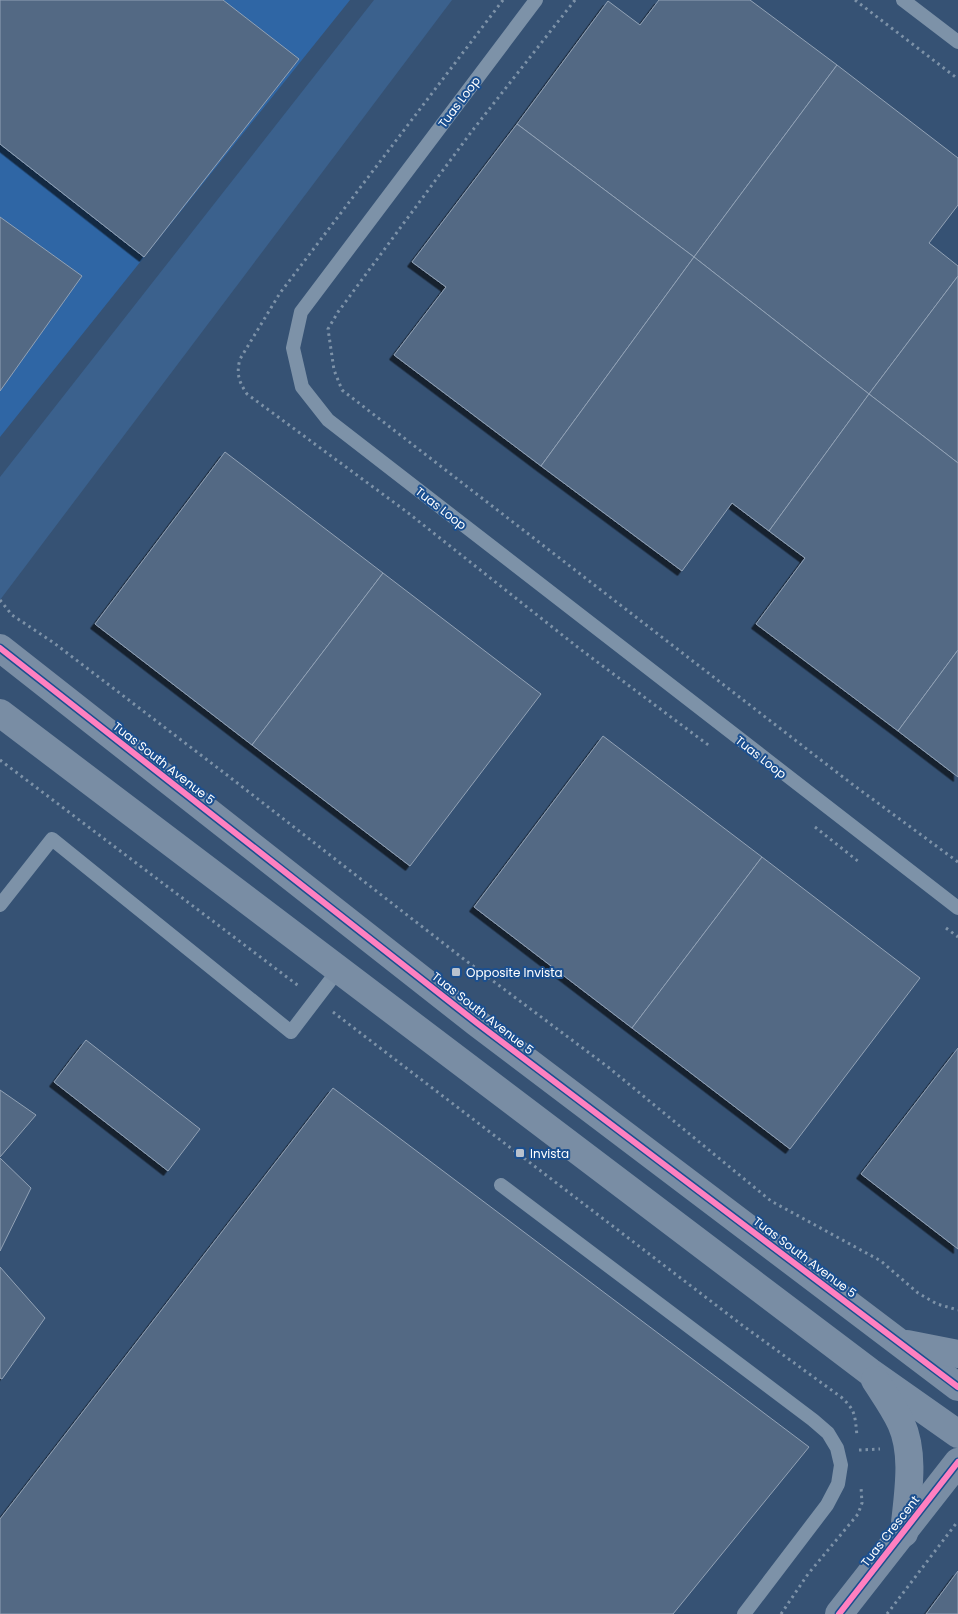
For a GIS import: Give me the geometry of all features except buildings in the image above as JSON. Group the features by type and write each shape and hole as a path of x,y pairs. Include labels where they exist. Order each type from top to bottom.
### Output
{"street":[{"name":"Tuas South Avenue 5","path":"0,648 477,1024 958,1386"},
{"path":"0,713 870,1372 958,1434"},
{"path":"898,1342 958,1354"},
{"path":"870,1372 901,1424 907,1449 909,1476 904,1533"},
{"name":"Tuas Crescent","path":"839,1614 958,1462"}],"lane":[{"name":"Tuas Loop","path":"536,0 301,312 293,348 302,387 328,420 958,908"},
{"path":"903,0 958,42"},
{"path":"0,905 52,839 291,1032 339,969"},
{"path":"501,1185 813,1420 828,1433 837,1448 840,1465 838,1484 827,1505 744,1614"}],"path":[{"path":"503,0 280,293 240,359 237,371 239,382 247,394 407,512 580,649 716,751"},
{"path":"575,0 472,131 338,312 328,329 334,370 342,390 852,784 958,862"},
{"path":"855,0 958,79"},
{"path":"0,600 12,615 54,643 465,960 608,1067 771,1201 881,1261 918,1293 937,1304 958,1310"},
{"path":"0,760 742,1325 850,1405 855,1419 859,1459"},
{"path":"810,824 865,866"},
{"path":"942,925 958,937"},
{"path":"858,1450 882,1448"},
{"path":"781,1614 808,1574 858,1514 862,1503 861,1486"},
{"path":"887,1614 958,1521"}],"shaded area":[{"path":"0,0 350,0 0,437"},
{"path":"374,0 452,0 0,600 0,477"}],"cycle path":[{"path":"0,648 477,1023 958,1387"},
{"path":"839,1614 958,1462"}],"place":[{"name":"Opposite Invista","path":"456,972"},
{"name":"Invista","path":"520,1153"}]}
